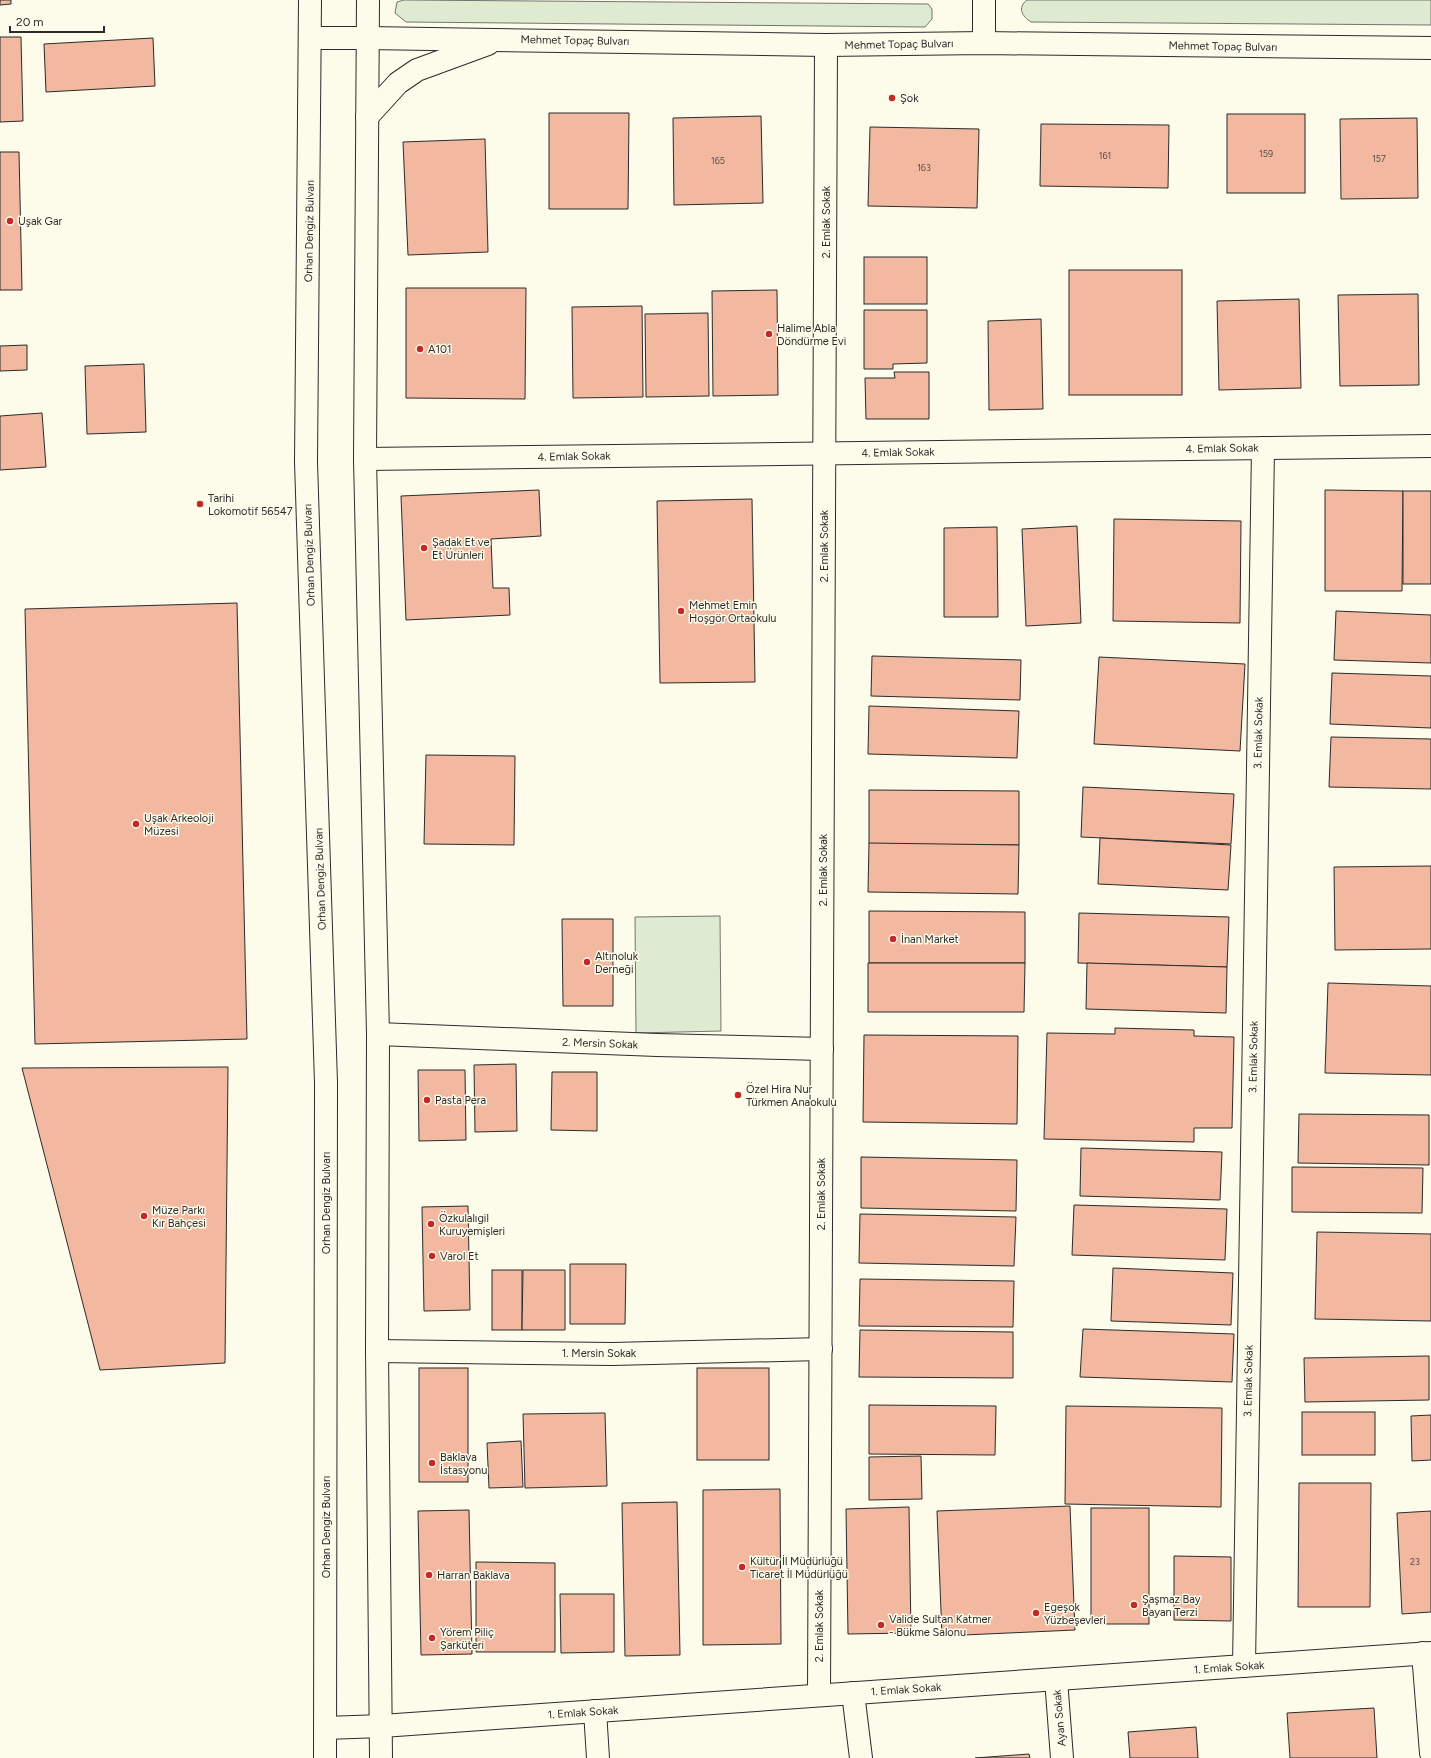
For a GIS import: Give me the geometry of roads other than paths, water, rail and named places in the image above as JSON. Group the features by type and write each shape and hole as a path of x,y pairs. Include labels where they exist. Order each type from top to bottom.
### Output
{"street":[{"name":"Orhan Dengiz Bulvarı","path":"310,0 311,38 306,462 326,1083 325,1758"},
{"path":"368,0 365,459 378,1034 377,1351 382,1726 381,1758"},
{"path":"984,0 984,43"},
{"name":"Mehmet Topaç Bulvarı","path":"311,38 501,39 826,45 984,43 1431,48"},
{"path":"367,117 398,83 417,70 501,39"},
{"name":"2. Emlak Sokak","path":"819,1695 826,45"},
{"name":"4. Emlak Sokak","path":"365,459 1431,446"},
{"name":"3. Emlak Sokak","path":"1244,1666 1263,448"},
{"name":"2. Mersin Sokak","path":"378,1034 657,1045 822,1049"},
{"name":"1. Mersin Sokak","path":"377,1351 612,1354 820,1349"},
{"path":"1427,1653 1431,1753"},
{"name":"1. Emlak Sokak","path":"325,1728 382,1726 1427,1653"},
{"name":"Ayan Sokak","path":"1056,1679 1062,1758"},
{"path":"853,1693 861,1758"},
{"path":"594,1711 598,1758"}],"place":[{"name":"Şok","path":"892,98"},
{"name":"Uşak Gar","path":"10,221"},
{"name":"Halime Abla Döndürme Evi","path":"769,334"},
{"name":"A101","path":"420,349"},
{"name":"Tarihi Lokomotif 56547","path":"200,504"},
{"name":"Şadak Et ve Et Ürünleri","path":"424,548"},
{"name":"Mehmet Emin Hoşgör Ortaokulu","path":"681,611"},
{"name":"Uşak Arkeoloji Müzesi","path":"136,824"},
{"name":"İnan Market","path":"893,939"},
{"name":"Altınoluk Derneği","path":"587,962"},
{"name":"Özel Hira Nur Türkmen Anaokulu","path":"738,1095"},
{"name":"Pasta Pera","path":"427,1100"},
{"name":"Müze Parkı Kır Bahçesi","path":"144,1216"},
{"name":"Özkulalıgil Kuruyemişleri","path":"431,1224"},
{"name":"Varol Et","path":"432,1256"},
{"name":"Baklava İstasyonu","path":"432,1463"},
{"name":"Kültür İl Müdürlüğü Ticaret İl Müdürlüğü","path":"742,1567"},
{"name":"Harran Baklava","path":"429,1575"},
{"name":"Şaşmaz Bay Bayan Terzi","path":"1134,1605"},
{"name":"Egeşok Yüzbeşevleri","path":"1036,1613"},
{"name":"Valide Sultan Katmer - Bükme Salonu","path":"881,1625"},
{"name":"Yörem Piliç Şarküteri","path":"432,1638"}]}
